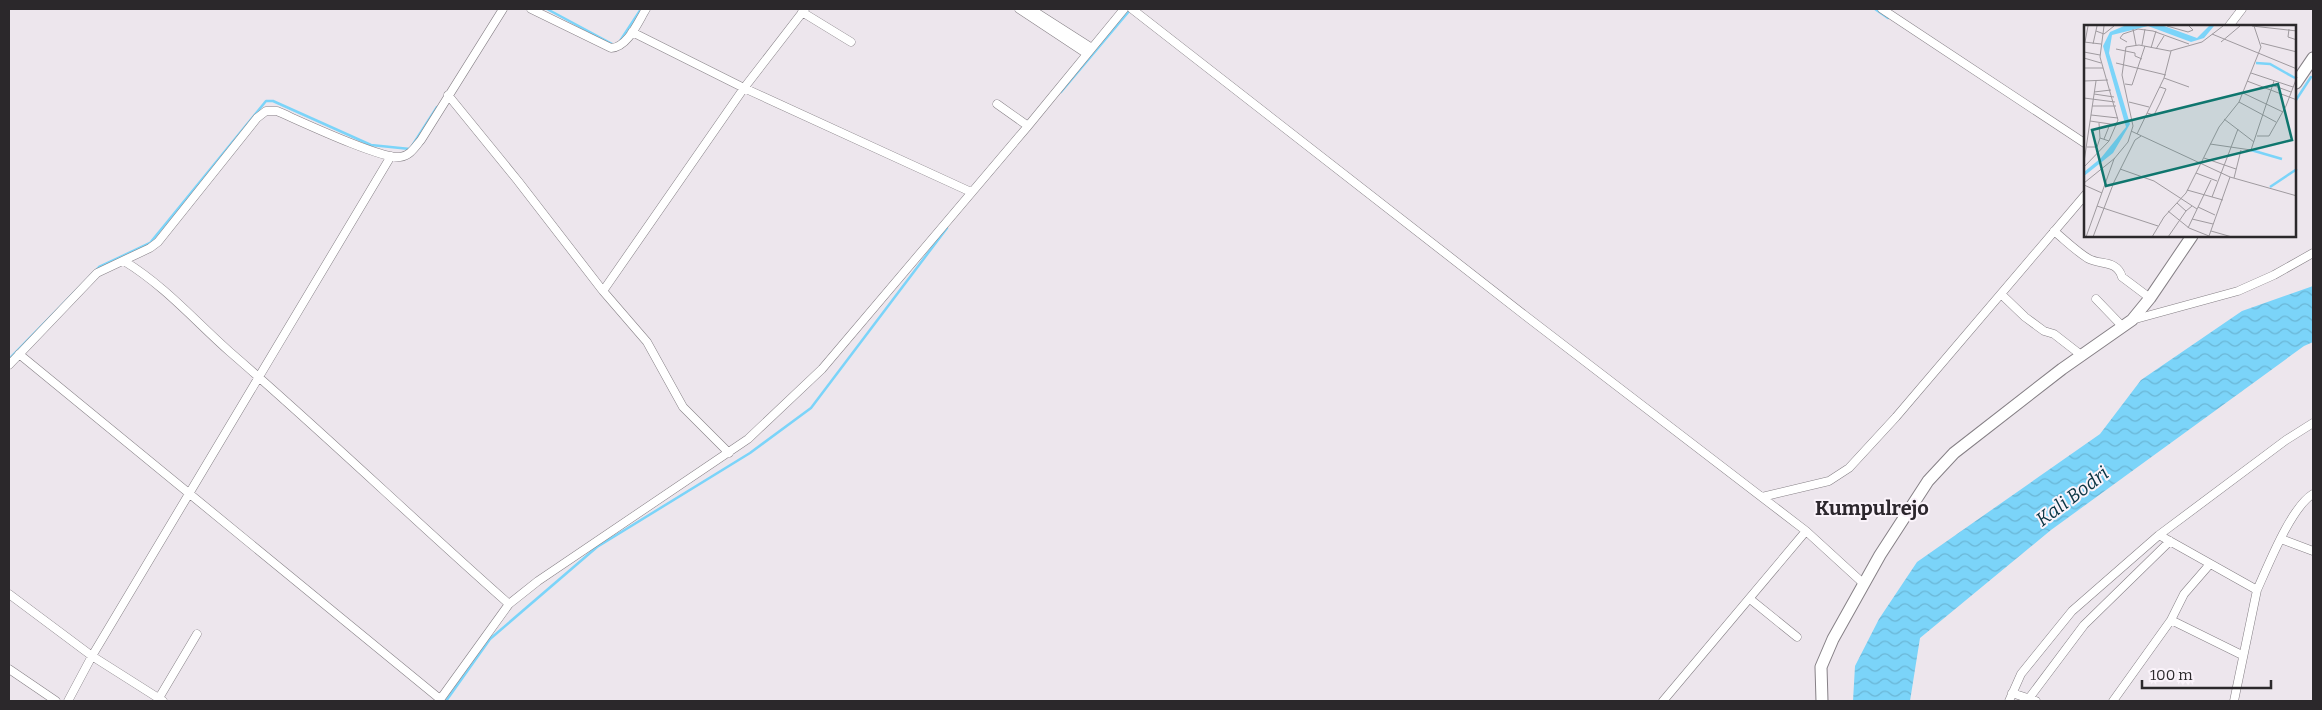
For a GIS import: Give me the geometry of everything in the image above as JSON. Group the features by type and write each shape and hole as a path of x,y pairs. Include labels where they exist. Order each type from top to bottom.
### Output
{"street":[{"path":"9,365 97,273 124,261 158,242 257,118 266,111 277,111 351,143 391,156 402,157 410,153 421,140 502,9"},
{"path":"531,9 611,48 618,48 632,32 646,9"},
{"path":"1019,9 1089,51"},
{"path":"1032,9 1089,51"},
{"path":"19,354 191,493 440,700 509,604 538,580 748,440 786,406 822,369 970,192 1028,126 1124,9"},
{"path":"1882,9 2084,143"},
{"path":"2230,25 2242,9"},
{"path":"603,291 744,88 804,10 851,42"},
{"path":"1138,13 1527,317 1806,531 1864,584"},
{"path":"632,32 744,88 970,192"},
{"path":"2297,82 2311,66"},
{"path":"448,95 518,180 603,291 647,342 683,408 729,453"},
{"path":"997,104 1028,126"},
{"path":"68,701 92,656 391,156"},
{"path":"1762,497 1829,481 1849,468 1896,417 2084,196"},
{"path":"2054,232 2088,258 2110,263 2121,271 2122,276 2150,298"},
{"path":"1822,701 1820,676 1823,659 1864,584 1915,498 1954,453 2081,355 2127,323 2150,298 2191,238"},
{"path":"2127,323 2238,290 2274,275 2313,253"},
{"path":"124,261 172,296 207,332 311,421 376,485 509,604"},
{"path":"2001,294 2044,332 2054,334 2081,355"},
{"path":"2096,299 2127,323"},
{"path":"2008,701 2021,674 2072,611 2159,535 2286,440 2313,424"},
{"path":"2234,701 2257,590 2281,539 2305,499 2313,494"},
{"path":"1663,701 1806,531"},
{"path":"2159,535 2257,590"},
{"path":"2281,539 2313,551"},
{"path":"2012,693 2030,700 2084,625 2170,541"},
{"path":"2113,701 2171,620 2184,594 2210,564"},
{"path":"9,594 92,656 161,700 197,634"},
{"path":"1750,599 1797,637"},
{"path":"2171,620 2242,655"},
{"path":"9,669 56,701"}],"water":[{"name":"Kali Bodri","path":"2313,286 2313,342 2304,346 2051,530 1920,638 1910,701 1853,701 1855,666 1879,619 1917,562 2100,434 2141,380 2242,311"}],"waterway":[{"path":"547,9 614,45"},
{"path":"620,41 641,9"},
{"path":"1875,9 1888,18"},
{"path":"1061,92 1130,10"},
{"path":"2297,98 2311,77"},
{"path":"9,359 99,267 150,243 266,101 273,101 371,145 410,149 437,107"},
{"path":"446,701 490,639 597,547 750,453 811,408 947,228"}],"district":[{"name":"Kumpulrejo","path":"1872,508"}]}
